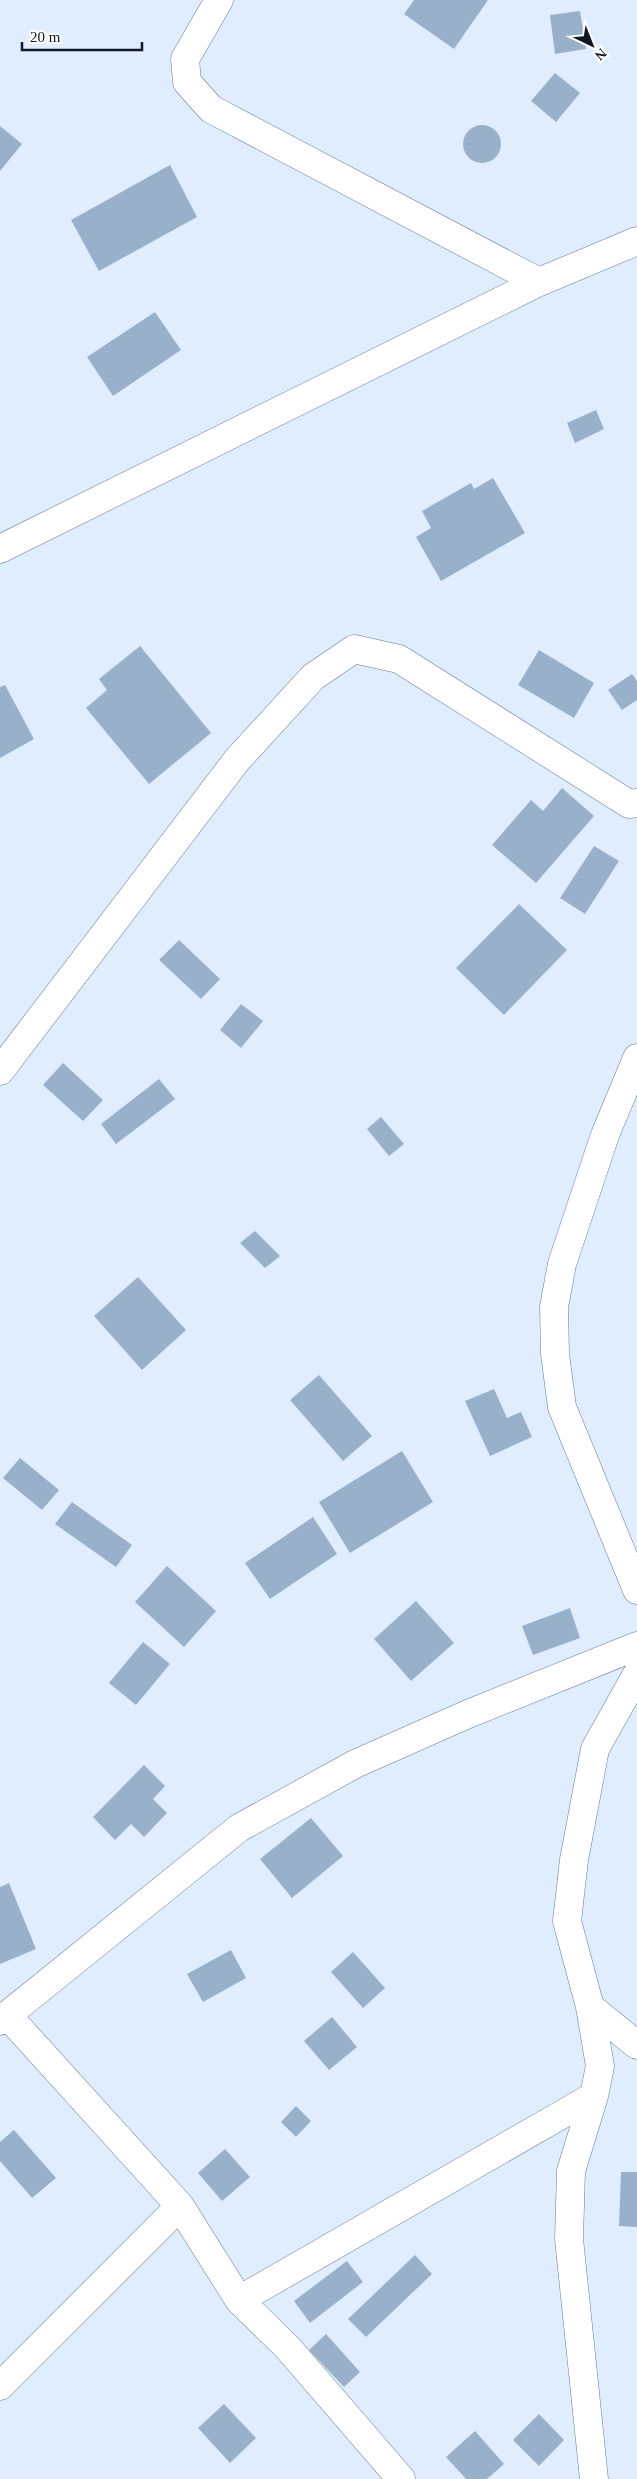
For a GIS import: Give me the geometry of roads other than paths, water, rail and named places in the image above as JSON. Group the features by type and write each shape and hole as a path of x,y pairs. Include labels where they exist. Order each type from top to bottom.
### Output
{"street":[{"path":"219,0 185,59 187,82 211,109 539,282"},
{"path":"0,549 539,282 637,241"},
{"path":"0,1071 237,760 313,677 354,649 399,659 629,804 637,804"},
{"path":"637,1058 605,1136 565,1255 554,1307 555,1354 562,1408 637,1590"},
{"path":"395,2477 288,2348 239,2300 180,2206 4,2018 239,1828 355,1764 468,1714 637,1646"},
{"path":"594,2479 569,2239 571,2171 594,2096 600,2066 590,2008 567,1921 574,1860 595,1749 637,1674"},
{"path":"590,2008 637,2045"},
{"path":"239,2300 594,2096"},
{"path":"0,2386 180,2206"}]}
